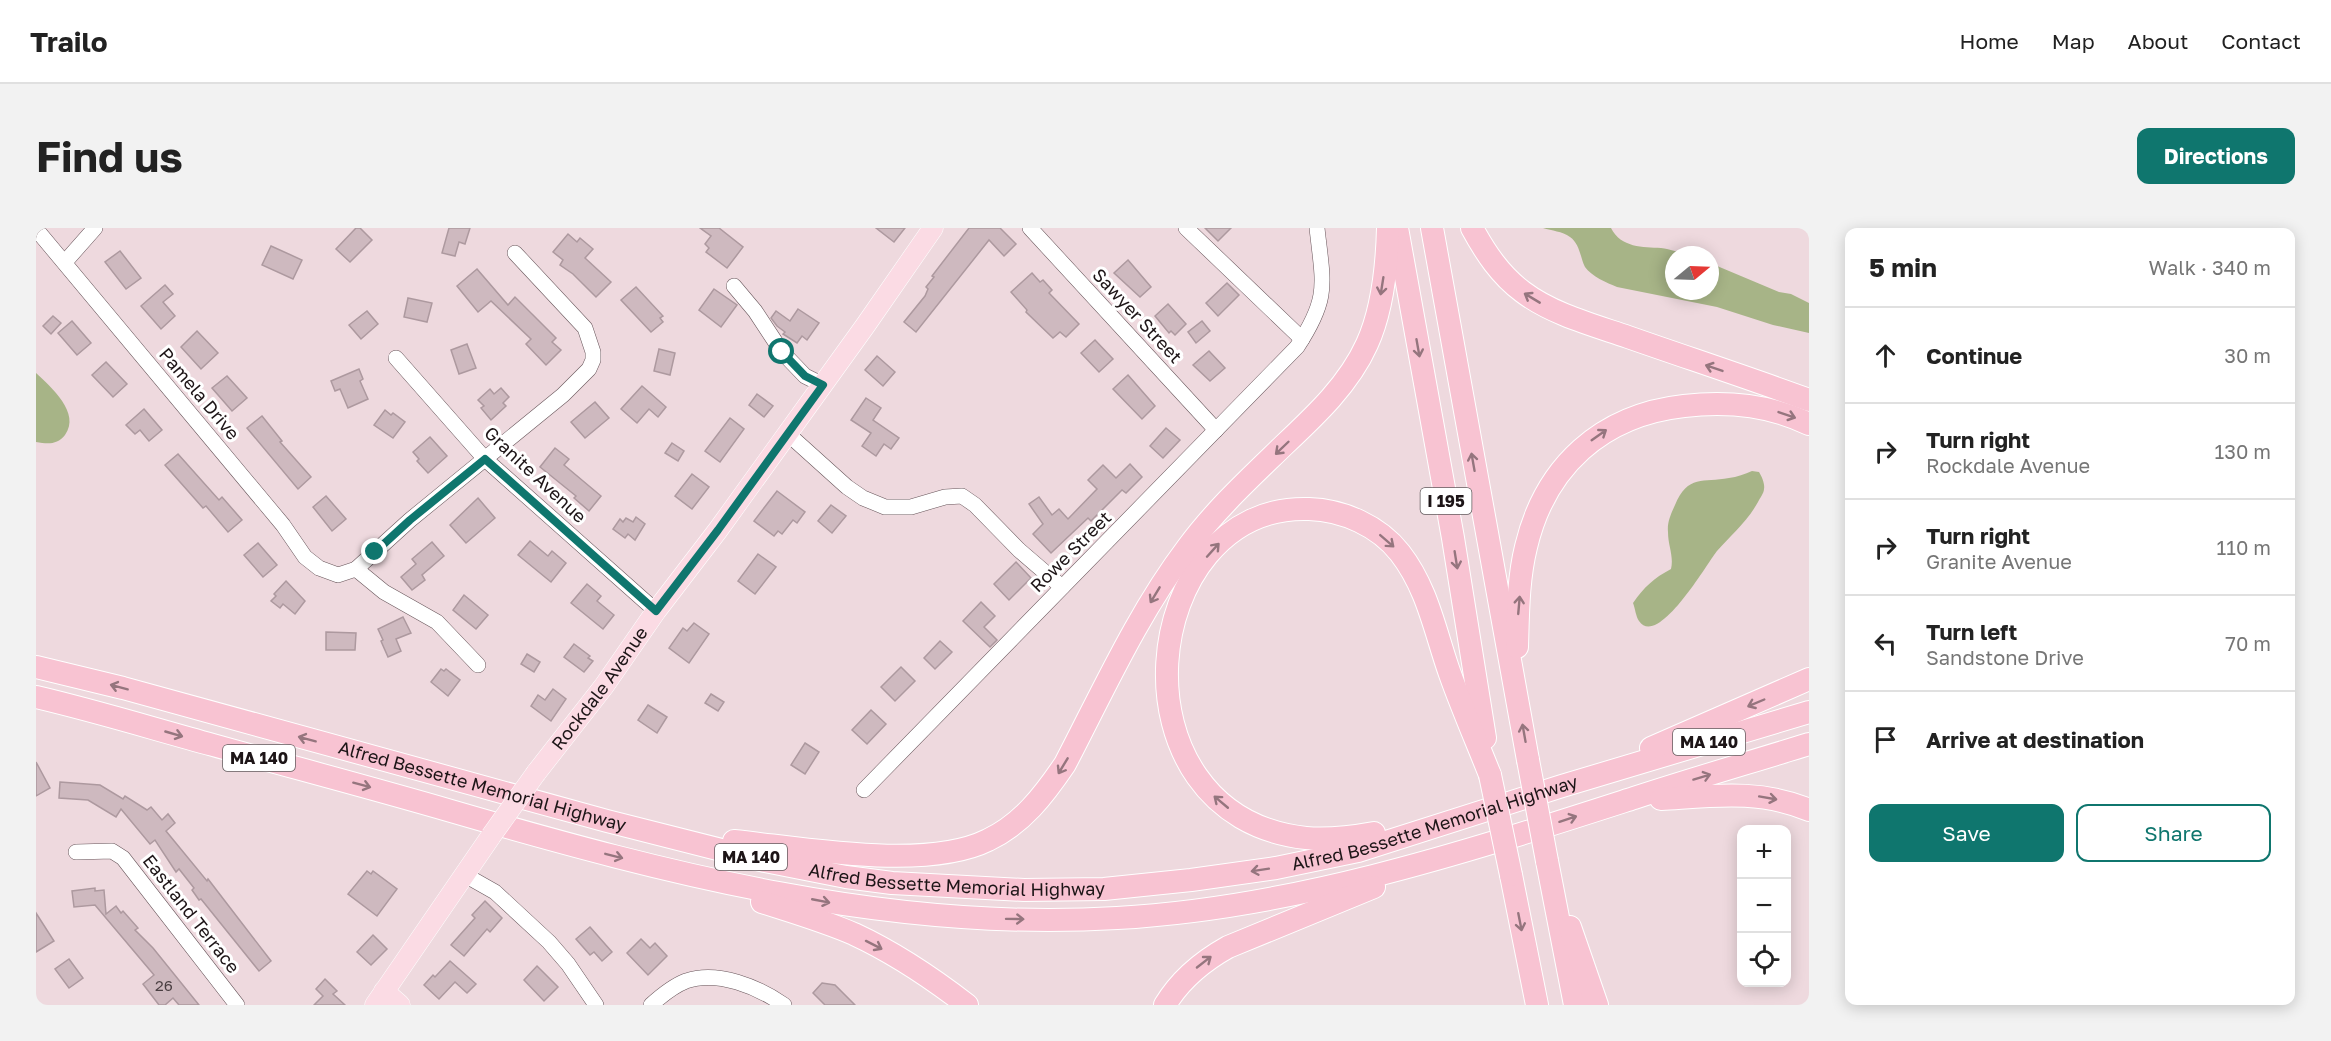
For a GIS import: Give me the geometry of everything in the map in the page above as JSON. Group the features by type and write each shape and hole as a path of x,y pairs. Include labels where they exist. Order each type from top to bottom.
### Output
{"highway":[{"path":"646,831 841,852 899,855 940,853 969,848 990,839 1015,823 1040,799 1065,764 1145,612 1189,545 1226,502 1328,402 1356,364 1368,343 1376,317 1388,228"},
{"name":"I 195","path":"1397,228 1453,538 1490,776 1537,1005"},
{"name":"I 195","path":"1432,228 1528,760 1575,1005"},
{"path":"1472,228 1500,270 1524,293 1540,302 1598,326 1809,400"},
{"path":"1519,705 1518,617 1526,547 1536,515 1549,491 1564,468 1582,448 1624,420 1660,410 1700,404 1744,405 1765,409 1809,424"},
{"path":"1479,813 1336,839 1306,838 1254,823 1231,810 1214,796 1186,762 1174,730 1167,698 1166,672 1175,621 1192,578 1205,559 1236,529 1253,518 1297,509 1319,510 1343,515 1367,525 1387,539 1400,553 1420,584 1450,675 1490,776"},
{"name":"Alfred Bessette Memorial Highway","path":"36,667 123,688 646,831 765,861 846,877 938,887 1064,890 1115,888 1191,880 1317,860 1392,841 1608,772 1809,712"},
{"path":"1608,772 1658,744 1809,679"},
{"name":"Alfred Bessette Memorial Highway","path":"36,697 377,789 558,841 682,872 829,903 885,911 983,919 1089,920 1179,913 1256,901 1344,883 1432,860 1809,744"},
{"path":"1626,800 1736,794 1777,799 1809,810"},
{"path":"1165,1005 1189,975 1215,954 1432,860"},
{"path":"1548,867 1597,1005"},
{"path":"682,872 852,934 911,965 968,1005"},
{"path":"1529,969 1531,1005"}],"main road":[{"name":"Rockdale Avenue","path":"380,998 536,773 604,686 656,611 718,530 933,228"},
{"path":"380,998 400,1005"}],"street":[{"name":"Pamela Drive","path":"36,228 283,525 305,557 319,568 338,574 356,569"},
{"path":"65,262 95,228"},
{"name":"Sawyer Street","path":"1030,228 1216,430"},
{"path":"1186,228 1302,339"},
{"name":"Rowe Street","path":"864,790 1266,381 1302,339 1315,316 1323,292 1317,228"},
{"path":"478,665 437,622 384,592 356,569 410,520 562,395 589,369 593,360 592,344 585,328 515,253"},
{"path":"734,286 755,311 782,352 805,376 823,385"},
{"name":"Granite Avenue","path":"396,358 485,459 656,611"},
{"path":"787,434 847,488 885,507 911,507 945,496 962,496 975,505 1019,550 1062,587"},
{"name":"Eastland Terrace","path":"76,852 112,851 123,858 237,1005"},
{"path":"465,875 495,892 549,942 568,964 596,1005"},
{"path":"651,1005 678,985 698,979 715,979 744,985 784,1005"}],"green space":[{"path":"1543,228 1611,228 1615,235 1626,243 1665,249 1665,297 1617,287 1600,279 1585,267 1576,243 1560,232"},
{"path":"1719,267 1809,303 1809,333 1773,325 1717,307 1682,300 1719,300"},
{"path":"36,373 56,393 67,409 69,427 65,435 55,442 36,442"},
{"path":"1752,471 1759,472 1763,480 1764,491 1749,516 1717,551 1682,601 1670,614 1658,623 1647,626 1639,621 1633,603 1650,583 1671,569 1668,525 1685,488 1697,482 1732,478"}],"building":[{"path":"356,228 360,228 372,240 350,262 336,249"},
{"path":"449,228 470,228 465,244 459,242 455,256 442,253"},
{"path":"700,228 719,228 743,247 727,268 706,252 709,248 705,244 711,236"},
{"path":"876,228 905,228 894,242"},
{"path":"969,228 1000,228 1016,244 1004,256 989,240 916,332 904,322 925,296 928,289 926,287 934,277 932,276"},
{"path":"1205,228 1231,228 1218,241"},
{"path":"568,234 577,242 580,238 593,249 585,258 611,282 596,297 573,274 560,265 563,260 553,252"},
{"path":"271,246 302,260 293,279 262,265"},
{"path":"120,251 141,278 126,289 105,262"},
{"path":"1128,260 1151,287 1140,297 1114,273"},
{"path":"477,269 508,305 515,297 556,338 552,342 561,350 546,365 526,344 531,339 491,301 478,312 457,286"},
{"path":"1032,273 1040,282 1043,280 1052,290 1049,293 1079,324 1066,337 1060,332 1053,338 1026,312 1027,310 1011,292"},
{"path":"1227,283 1239,295 1218,316 1206,303"},
{"path":"165,285 173,294 163,302 175,316 161,329 141,306"},
{"path":"636,287 663,316 660,318 663,322 651,332 621,300"},
{"path":"714,289 737,305 721,327 699,310"},
{"path":"408,298 432,303 427,322 404,317"},
{"path":"1168,304 1186,324 1175,335 1171,331 1169,333 1155,316"},
{"path":"798,309 819,323 807,340 802,336 797,343 783,334 785,332 771,318 776,311 790,321"},
{"path":"367,311 378,324 361,339 349,325"},
{"path":"53,316 61,323 51,334 43,326"},
{"path":"72,321 91,343 77,355 58,333"},
{"path":"1202,321 1210,331 1196,343 1188,332"},
{"path":"197,331 218,353 201,369 181,347"},
{"path":"1095,340 1113,359 1099,372 1081,353"},
{"path":"467,344 476,368 459,374 451,350"},
{"path":"659,349 675,353 670,375 654,371"},
{"path":"1209,351 1225,368 1210,381 1193,365"},
{"path":"877,356 895,372 883,386 865,370"},
{"path":"106,362 127,384 113,397 92,375"},
{"path":"359,369 363,379 360,381 368,399 348,408 340,389 335,391 331,381"},
{"path":"1128,375 1155,406 1142,419 1113,389"},
{"path":"227,376 247,398 232,411 212,388"},
{"path":"642,386 666,407 658,417 649,409 637,423 621,409"},
{"path":"501,388 509,397 503,403 506,406 491,420 481,408 484,406 478,400 490,389 494,394"},
{"path":"757,394 773,406 764,417 749,405"},
{"path":"866,398 881,408 873,420 899,438 891,449 884,444 876,456 862,446 871,433 851,420"},
{"path":"595,402 609,418 585,438 571,422"},
{"path":"144,409 162,430 149,441 140,430 135,434 126,425"},
{"path":"385,410 405,422 393,438 374,425"},
{"path":"262,416 282,441 280,442 311,477 298,489 247,428"},
{"path":"730,418 744,429 720,462 705,451"},
{"path":"1166,428 1180,440 1163,458 1150,446"},
{"path":"430,437 447,456 428,473 417,461 419,459 413,452"},
{"path":"672,443 684,451 678,461 665,453"},
{"path":"555,448 569,459 564,465 601,496 589,511 574,498 576,496 540,467"},
{"path":"178,454 219,500 222,497 242,520 228,532 165,465"},
{"path":"1130,464 1142,477 1126,493 1122,490 1091,521 1088,518 1051,553 1033,534 1043,524 1029,504 1039,497 1052,515 1059,509 1068,519 1097,489 1088,480 1103,465 1116,478"},
{"path":"692,474 709,487 692,509 675,496"},
{"path":"777,491 805,512 797,523 793,520 782,534 778,531 774,536 754,521"},
{"path":"326,496 346,519 332,531 313,507"},
{"path":"478,498 495,518 466,543 450,525"},
{"path":"831,505 846,516 832,533 818,521"},
{"path":"636,517 645,524 635,540 628,534 625,538 613,529 620,519 623,522 626,518 633,522"},
{"path":"530,541 548,556 552,551 566,563 551,582 518,555"},
{"path":"432,542 444,556 422,575 425,580 412,590 401,577 416,564 412,559"},
{"path":"258,543 277,565 263,577 244,555"},
{"path":"758,554 776,567 755,594 738,581"},
{"path":"1016,562 1031,578 1009,600 994,584"},
{"path":"286,581 305,601 295,614 283,604 280,608 271,601"},
{"path":"587,584 601,596 597,601 614,615 603,629 571,603"},
{"path":"464,595 488,615 476,629 453,610"},
{"path":"981,602 995,616 984,627 997,640 990,647 963,621"},
{"path":"403,617 411,633 396,639 401,651 388,657 378,629"},
{"path":"694,623 709,634 689,663 669,648 683,628 687,631"},
{"path":"326,632 356,633 355,650 326,650"},
{"path":"940,641 952,652 935,669 924,658"},
{"path":"574,644 593,661 584,672 564,657"},
{"path":"527,654 540,662 534,672 521,664"},
{"path":"901,667 915,681 895,701 881,687"},
{"path":"441,669 444,671 446,669 460,680 448,696 431,682"},
{"path":"553,689 566,699 551,721 531,706 538,695 545,700"},
{"path":"711,694 724,702 718,711 705,703"},
{"path":"648,705 667,717 657,733 638,720"},
{"path":"871,710 886,724 867,744 852,730"},
{"path":"805,743 819,752 805,774 791,765"},
{"path":"36,762 50,788 36,796"},
{"path":"60,782 100,785 123,799 125,796 147,810 151,807 162,820 168,814 175,823 166,831 207,881 208,879 271,961 259,971 201,899 199,900 192,890 194,888 179,869 176,872 155,840 150,844 121,809 116,817 88,800 59,798"},
{"path":"367,871 371,874 373,871 397,889 377,916 348,894"},
{"path":"95,888 95,891 104,890 106,914 116,906 121,913 123,911 138,928 135,930 153,948 199,1005 179,1005 173,998 165,1005 159,1005 143,984 154,975 95,905 74,907 72,891"},
{"path":"485,901 502,918 490,932 487,929 464,956 451,945 475,918 472,915"},
{"path":"36,913 54,941 36,952"},
{"path":"590,927 612,952 602,961 594,952 590,955 576,939"},
{"path":"373,935 387,949 371,965 357,952"},
{"path":"641,939 650,948 655,943 667,956 648,975 627,953"},
{"path":"69,959 83,978 69,988 55,969"},
{"path":"450,961 476,984 467,993 455,982 439,999 424,985"},
{"path":"537,966 558,987 544,1001 524,980"},
{"path":"325,979 337,991 333,994 345,1005 314,1005 323,996 316,989"},
{"path":"822,983 835,985 855,1005 825,1005 813,993"}],"route":[{"path":"375,552 410,520 485,459 656,611 823,385 805,376 782,352"}]}
